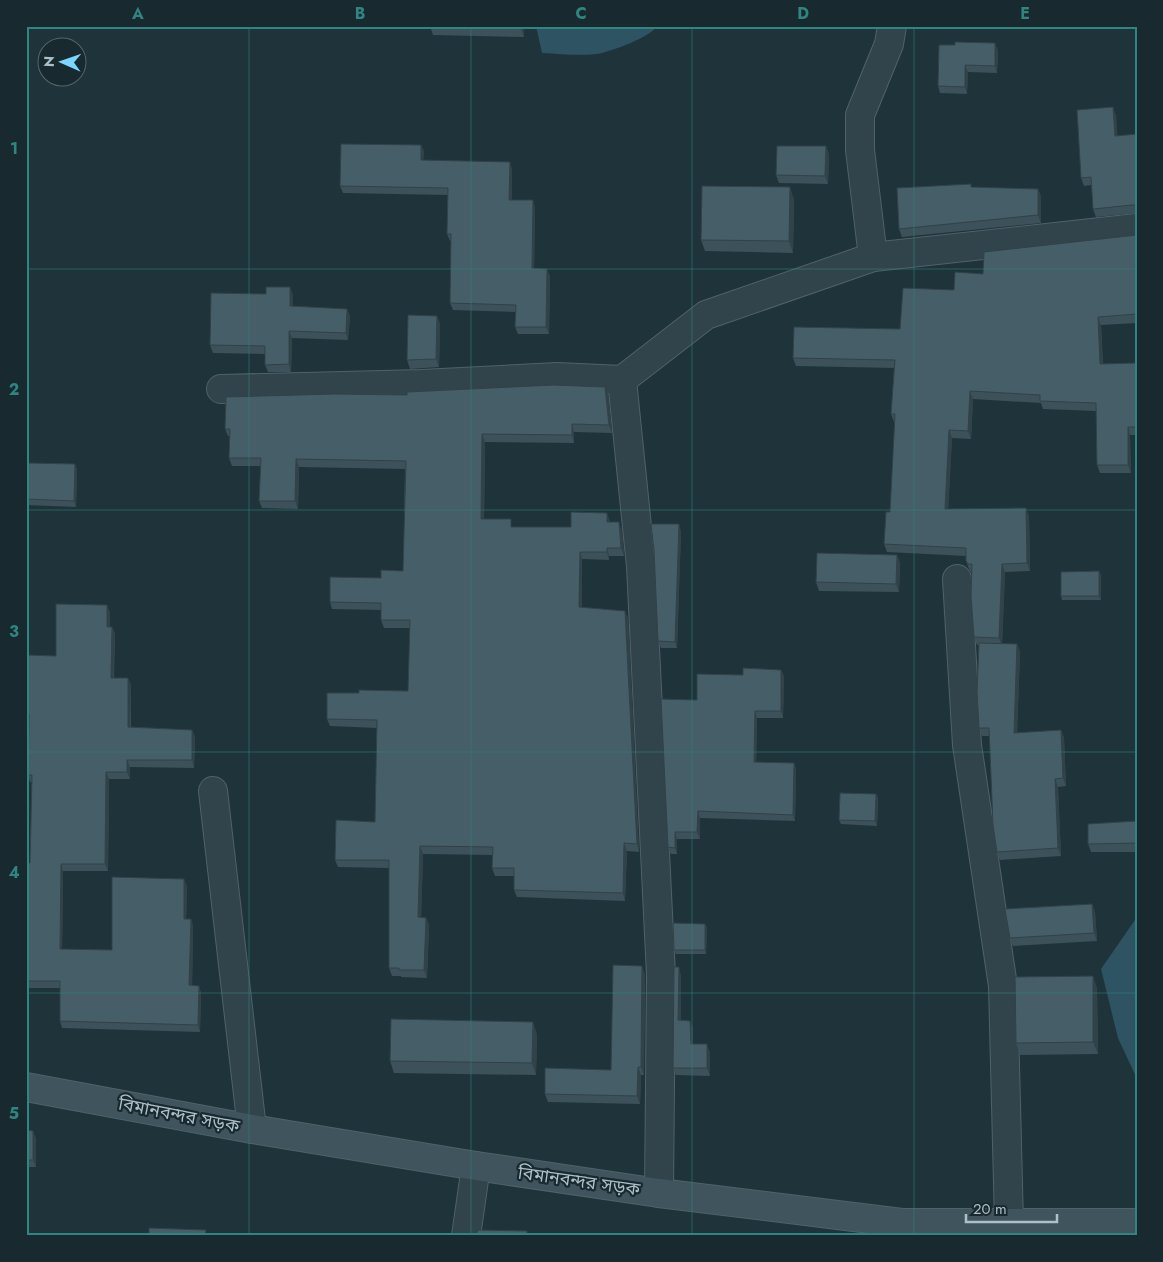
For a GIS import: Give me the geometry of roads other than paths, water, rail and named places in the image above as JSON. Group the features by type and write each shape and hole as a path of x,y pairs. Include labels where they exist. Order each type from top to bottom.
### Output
{"main road":[{"name":"বিমানবন্দর সড়ক","path":"26,1087 252,1129 476,1166 902,1230 1010,1223 1137,1223"}],"street":[{"path":"873,257 860,150 860,115 889,44 892,26"},
{"path":"221,389 422,384 557,377 622,380 706,315 873,257 1137,228"},
{"path":"622,380 641,566 662,975 660,1193"},
{"path":"957,580 967,745 1003,986 1010,1223"},
{"path":"213,791 252,1129"},
{"path":"466,1236 476,1166"}],"water":[{"path":"536,26 657,26 647,35 611,50 597,54 570,55 542,53"},
{"path":"1137,917 1137,1079 1118,1038 1101,969"}]}
